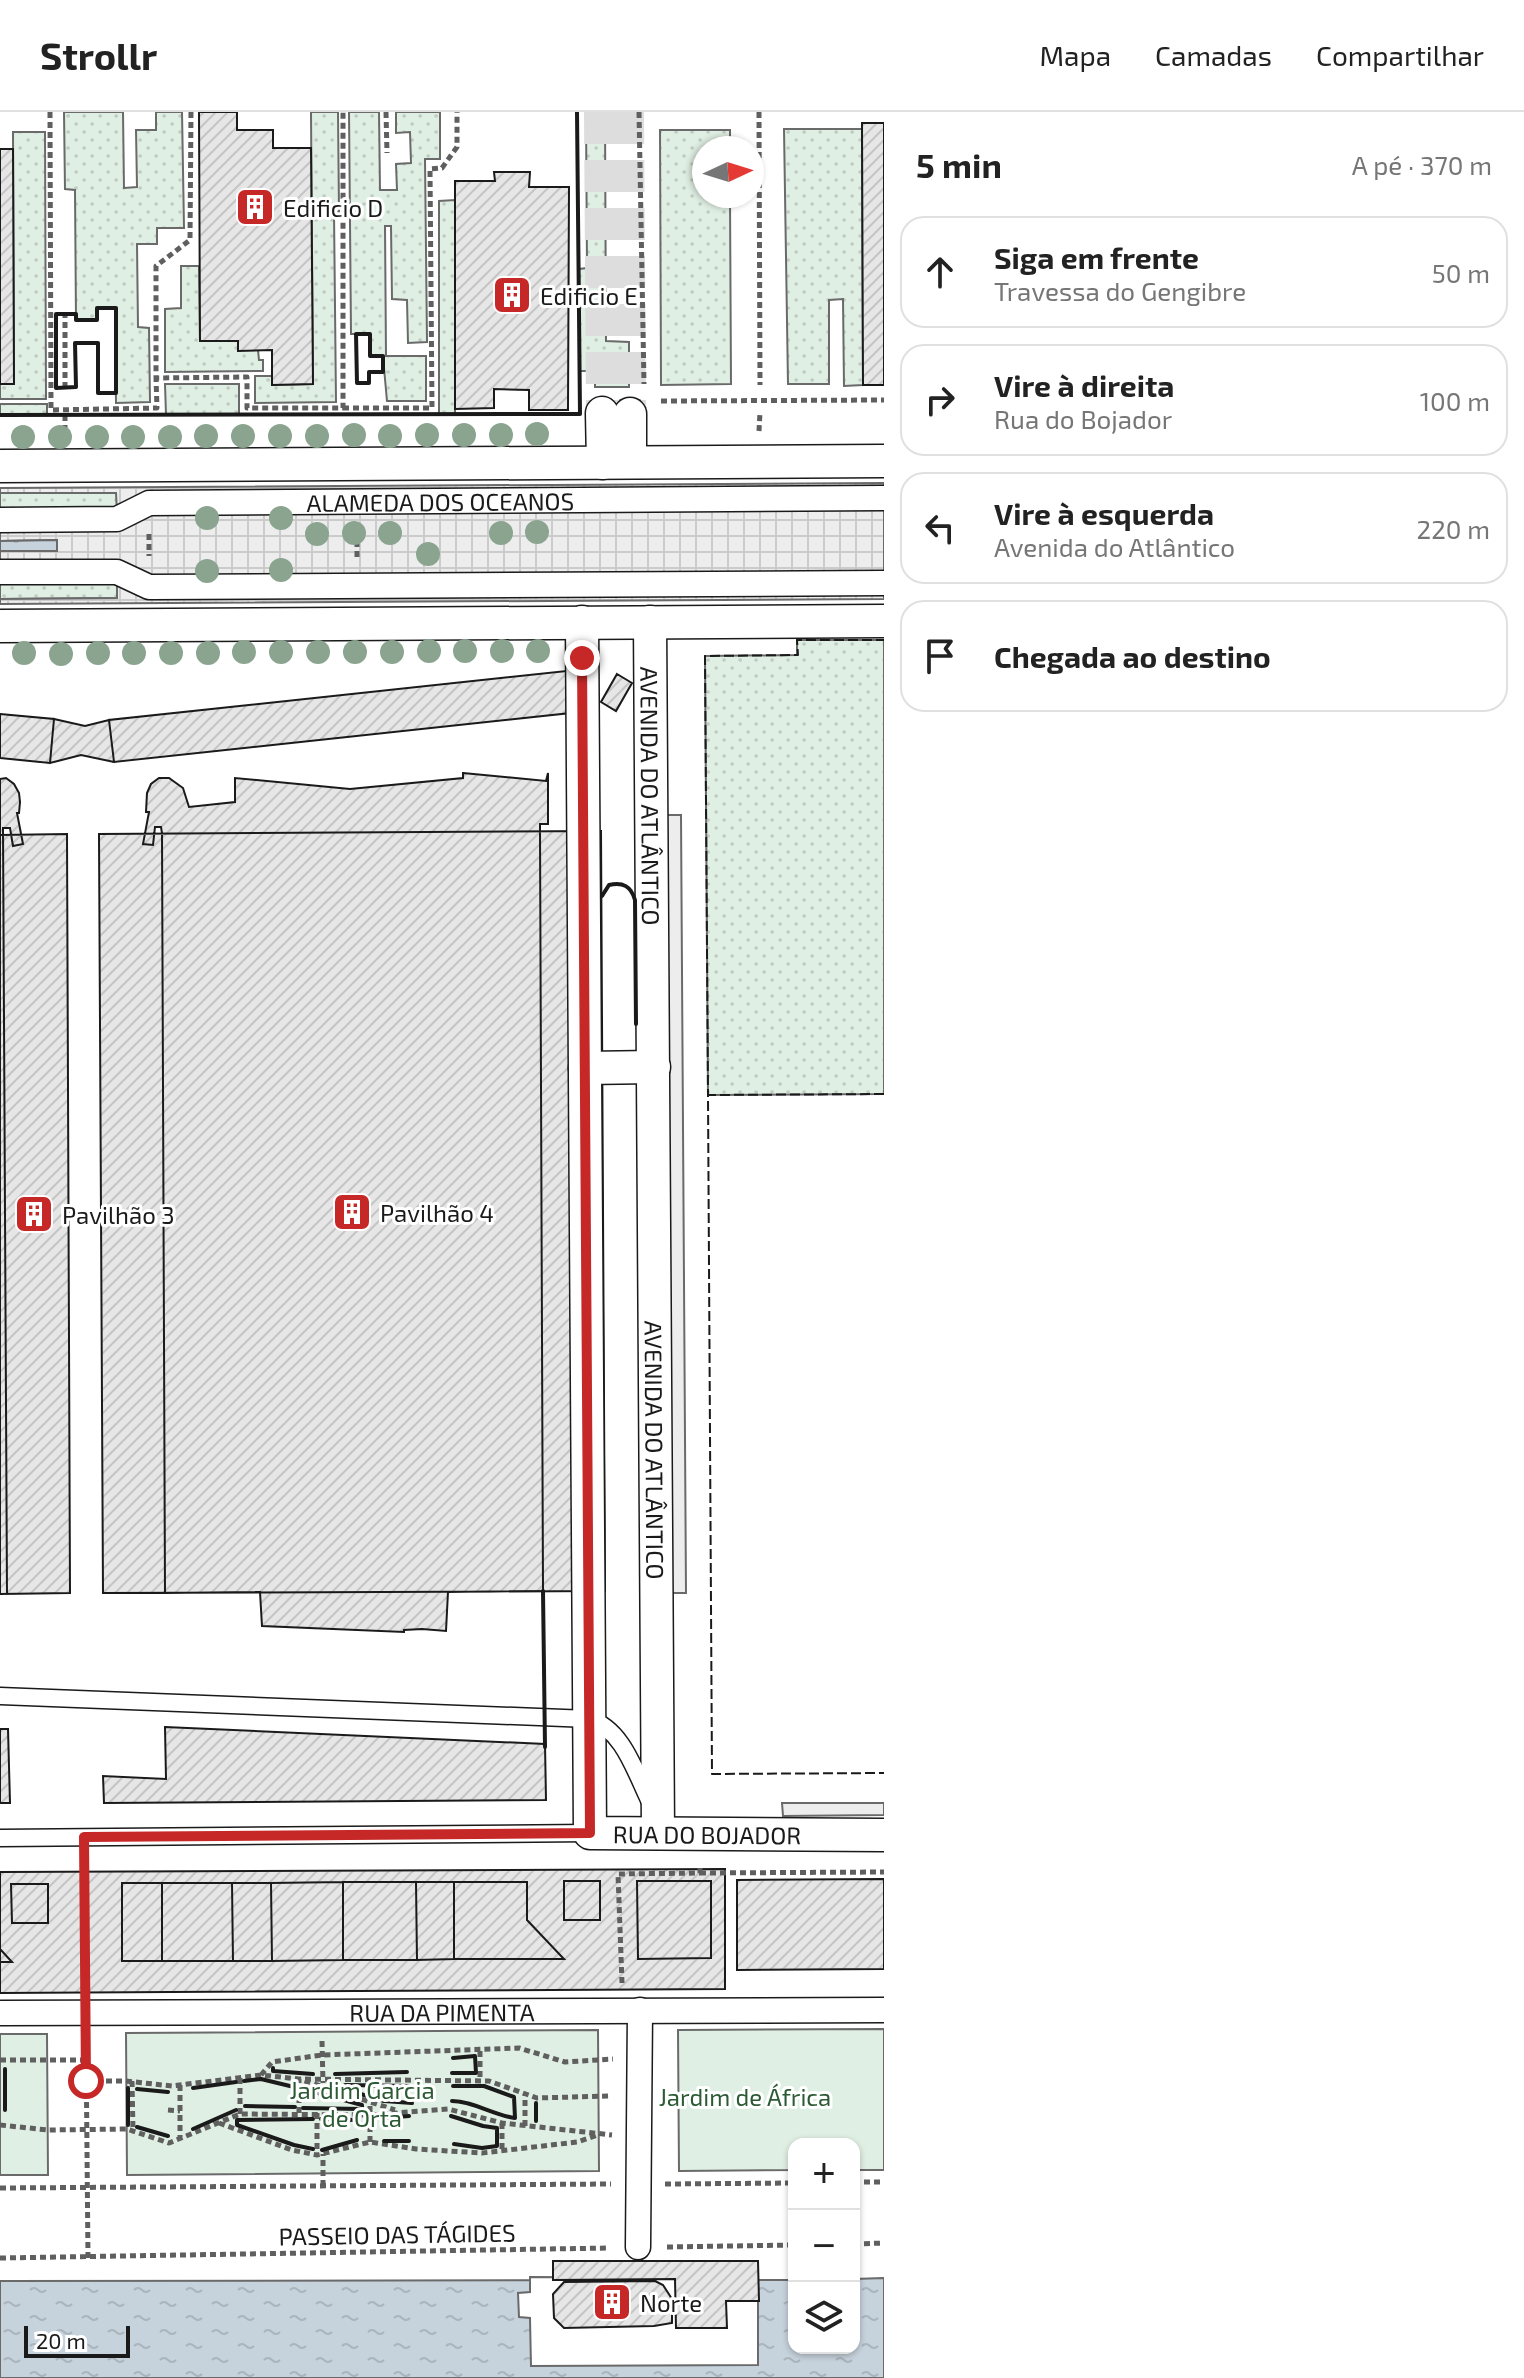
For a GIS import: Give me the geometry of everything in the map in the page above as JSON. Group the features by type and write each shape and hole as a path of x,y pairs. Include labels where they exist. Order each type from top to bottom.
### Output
{"street":[{"path":"616,462 625,404"},
{"name":"ALAMEDA DOS OCEANOS","path":"0,466 884,461"},
{"name":"ALAMEDA DOS OCEANOS","path":"0,520 117,519 149,503 884,498"},
{"path":"0,572 117,572 149,587 884,583"},
{"path":"0,626 884,621"},
{"path":"582,622 590,1833"},
{"name":"AVENIDA DO ATLÂNTICO","path":"650,622 658,1826"},
{"path":"585,1068 654,1067"},
{"name":"RUA DO BOJADOR","path":"590,1833 658,1826 700,1834 884,1835"},
{"path":"631,2010 639,2184 638,2247"},
{"name":"RUA DA PIMENTA","path":"0,2013 884,2010"}],"lane":[{"path":"0,1696 589,1719 604,1724 615,1735 658,1826"},
{"name":"RUA DO BOJADOR","path":"0,1838 590,1833"}],"path":[{"path":"50,112 51,410 157,408 156,266 190,240 191,112"},
{"path":"343,112 343,408"},
{"path":"386,112 387,153"},
{"path":"156,378 247,377 247,408 432,408 430,169 442,168 457,147 457,112"},
{"path":"625,404 639,112"},
{"path":"759,112 760,385"},
{"path":"65,314 65,388"},
{"path":"660,401 884,400"},
{"path":"759,431 760,412"},
{"path":"65,415 65,435"},
{"path":"357,502 357,586"},
{"path":"700,1834 700,1873"},
{"path":"84,1837 88,2258"},
{"path":"631,2010 618,1874 884,1872"},
{"path":"321,2012 322,2087"},
{"path":"261,2075 272,2062 322,2055 519,2048 565,2062 598,2059"},
{"path":"480,2051 480,2080"},
{"path":"0,2060 86,2060"},
{"path":"86,2081 132,2081 172,2086 261,2075 299,2079 480,2080 537,2098 599,2096"},
{"path":"240,2077 240,2114"},
{"path":"299,2079 398,2111"},
{"path":"299,2079 299,2113"},
{"path":"132,2081 133,2131"},
{"path":"180,2085 180,2138"},
{"path":"525,2094 525,2126"},
{"path":"370,2102 370,2142"},
{"path":"0,2125 48,2130 133,2131 169,2143 240,2114 370,2115 448,2109 502,2123 599,2135 577,2142 482,2153 416,2149 370,2142 320,2154 292,2150 219,2123"},
{"path":"168,2110 180,2111"},
{"path":"317,2113 323,2186"},
{"path":"502,2123 502,2151"},
{"path":"860,2182 884,2182"},
{"path":"0,2188 788,2183"},
{"path":"860,2244 884,2243"},
{"name":"PASSEIO DAS TÁGIDES","path":"0,2258 788,2245"}],"green space":[{"path":"64,112 123,112 124,188 137,187 136,130 156,130 156,112 182,112 184,228 157,228 157,244 137,244 138,327 149,328 150,402 116,403 115,308 97,308 97,320 76,320 75,190 65,189"},
{"path":"311,112 338,112 339,212 334,212 336,402 255,403 255,376 272,376 272,385 313,384"},
{"path":"349,112 379,112 380,190 397,190 396,164 411,163 410,132 396,133 396,112 440,112 440,159 425,159 427,342 408,343 407,300 392,299 391,226 385,226 386,356 426,356 426,401 387,401 383,357 370,356 370,334 351,334"},
{"path":"586,115 605,115 606,341 629,342 629,387 595,387 595,371 580,371 579,269 587,268"},
{"path":"784,129 862,129 863,385 844,386 843,299 829,300 829,384 788,384"},
{"path":"660,130 730,130 730,136 692,136 692,208 730,208 731,384 661,385"},
{"path":"13,132 45,132 46,399 0,399 0,384 14,383"},
{"path":"455,200 455,414 439,414 439,201"},
{"path":"181,266 199,266 200,341 238,341 238,350 258,350 259,360 263,360 263,371 165,372 165,309 181,308"},
{"path":"165,384 239,384 239,414 166,415"},
{"path":"0,404 47,404 47,415 0,415"},
{"path":"0,493 117,493 117,514 0,514"},
{"path":"117,577 117,598 0,599 0,578"},
{"path":"797,640 884,640 884,1094 708,1095 705,656 797,655"},
{"name":"Jardim de África","path":"884,2029 884,2170 860,2170 860,2138 788,2138 788,2170 679,2171 678,2030"},
{"name":"Jardim Garcia de Orta","path":"598,2030 599,2171 127,2175 126,2033"},
{"path":"0,2034 47,2034 48,2175 0,2175"}],"shaded area":[{"path":"884,483 884,599 0,604 0,599 117,598 117,577 0,578 0,551 56,551 56,540 0,541 0,514 117,513 116,493 0,493 0,488"},
{"path":"667,815 681,815 686,1593 672,1593"},
{"path":"782,1803 884,1803 884,1815 783,1816"}],"water":[{"path":"57,540 57,551 0,551 0,541"},
{"path":"884,2278 884,2378 0,2378 0,2281 788,2280 788,2354 860,2354 860,2279"}],"pier":[{"path":"530,2277 758,2278 758,2365 531,2366 530,2318 519,2317 518,2293 530,2292"}],"building":[{"name":"Edificio D","path":"199,112 237,112 237,130 273,130 273,148 311,148 313,384 272,385 272,350 238,351 238,341 200,341"},
{"path":"862,123 884,123 884,385 863,385"},
{"path":"0,149 13,149 14,384 0,384"},
{"name":"Edificio E","path":"494,172 530,172 529,187 569,187 568,410 529,410 529,390 494,389 494,408 455,409 455,181 495,181"},
{"path":"585,669 589,711 114,762 109,720"},
{"path":"617,674 632,683 616,711 601,702"},
{"path":"0,714 54,719 50,763 0,758"},
{"path":"54,719 85,726 109,720 114,762 81,755 50,763"},
{"name":"Pavilhão 4","path":"463,773 546,781 548,773 548,824 540,824 543,1591 448,1592 446,1631 262,1626 260,1592 165,1593 162,833 161,827 155,827 153,845 143,844 149,812 146,812 147,793 151,784 159,778 169,778 183,788 189,807 235,802 235,778 350,789 463,778"},
{"path":"6,778 19,793 17,813 23,844 13,846 10,828 3,828 7,1594 0,1594 0,779"},
{"name":"Pavilhão 4","path":"601,831 605,1591 103,1593 99,834"},
{"name":"Pavilhão 3","path":"67,834 70,1593 0,1594 0,835"},
{"path":"165,1727 545,1744 546,1800 104,1803 103,1776 166,1779"},
{"path":"0,1729 8,1729 10,1803 0,1803"},
{"path":"725,1869 725,1989 0,1993 0,1872"},
{"path":"884,1879 884,1969 737,1970 737,1880"},
{"path":"564,1881 600,1881 600,1920 564,1920"},
{"path":"637,1881 711,1881 711,1958 638,1959"},
{"path":"343,1882 343,1960 272,1961 271,1883"},
{"path":"343,1882 416,1882 417,1960 343,1960"},
{"path":"416,1882 454,1882 454,1959 417,1960"},
{"path":"454,1882 527,1882 527,1920 564,1959 454,1959"},
{"path":"122,1883 162,1883 162,1961 122,1961"},
{"path":"162,1883 232,1883 233,1961 162,1961"},
{"path":"232,1883 271,1883 272,1961 233,1961"},
{"path":"11,1884 48,1884 48,1923 12,1923"},
{"path":"0,1949 12,1962 0,1962"},
{"path":"553,2261 758,2261 759,2301 726,2301 727,2328 676,2328 675,2279 553,2280"},
{"name":"Norte","path":"655,2281 663,2285 672,2299 672,2323 564,2328 554,2318 553,2294 564,2282"}],"tunnel":[{"path":"600,112 602,413"},
{"path":"628,112 630,414"}],"fence":[{"path":"712,1095 708,1095 705,656 798,655 797,640 884,640"},
{"path":"884,1094 708,1095 712,1774 884,1773"}],"wall":[{"path":"0,415 580,414 577,112"},
{"path":"97,308 116,308 116,393 98,393 98,343 75,343 76,387 56,388 56,314 76,314 76,320 97,320 97,308"},
{"path":"356,334 370,334 370,356 383,356 383,372 369,372 369,383 357,383 356,334"},
{"path":"602,896 609,885 618,884 629,888 635,900 636,1024"},
{"path":"543,1591 545,1747"},
{"path":"452,2073 476,2073 475,2056 453,2058"},
{"path":"273,2068 273,2071 313,2074"},
{"path":"5,2069 5,2110"},
{"path":"335,2074 407,2072"},
{"path":"244,2081 261,2079 294,2087"},
{"path":"193,2088 236,2082"},
{"path":"412,2086 345,2085 344,2089 384,2101 412,2103"},
{"path":"452,2101 515,2118 514,2097 484,2086 453,2086"},
{"path":"128,2088 128,2125"},
{"path":"137,2089 168,2092"},
{"path":"303,2089 362,2105 362,2109 303,2108"},
{"path":"536,2103 536,2121"},
{"path":"245,2106 295,2107"},
{"path":"193,2129 236,2110"},
{"path":"384,2118 409,2116"},
{"path":"451,2116 497,2128 497,2146 482,2148 454,2144"},
{"path":"313,2119 237,2120 237,2125 313,2149"},
{"path":"321,2119 356,2120"},
{"path":"137,2127 168,2136"},
{"path":"322,2150 357,2140"},
{"path":"384,2141 409,2141"}],"place":[{"name":"Edificio D","path":"255,207"},
{"name":"Edificio E","path":"512,295"},
{"name":"Pavilhão 4","path":"352,1212"},
{"name":"Pavilhão 3","path":"34,1214"},
{"name":"Norte","path":"612,2302"}],"route":[{"path":"86,2081 84,1837 590,1833 582,658"}]}
